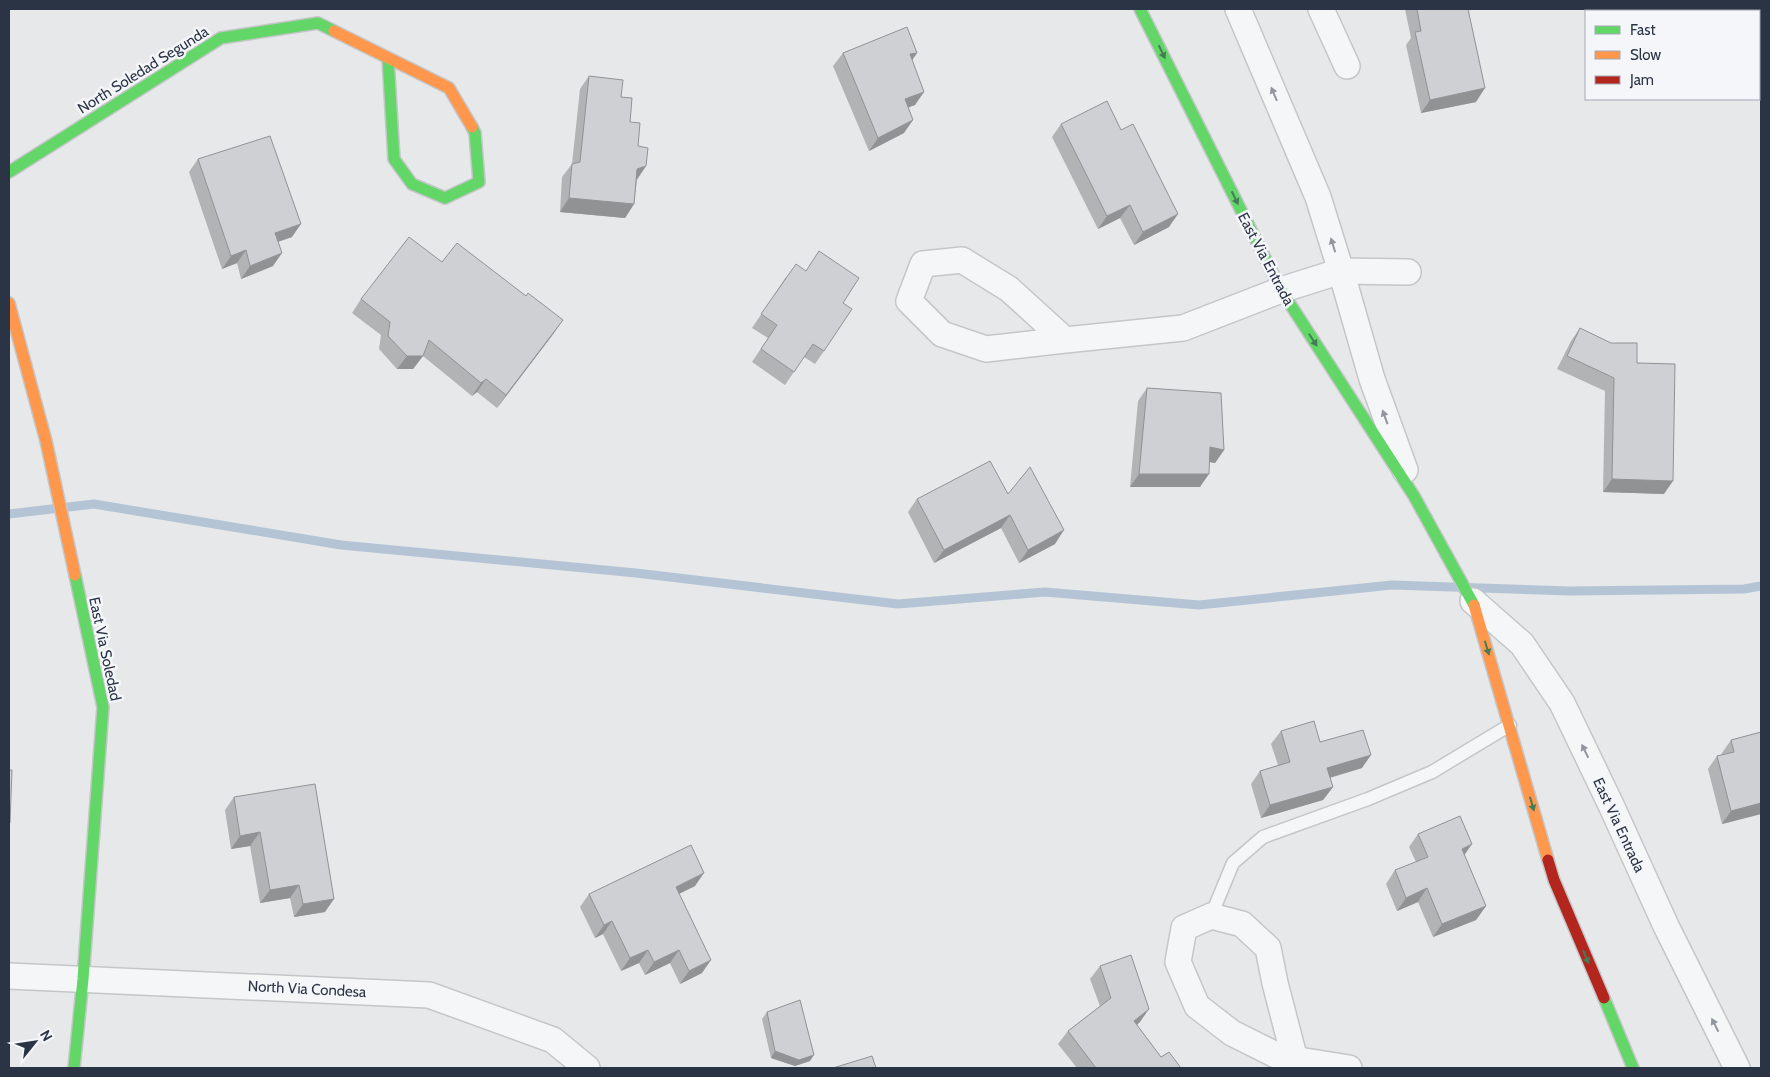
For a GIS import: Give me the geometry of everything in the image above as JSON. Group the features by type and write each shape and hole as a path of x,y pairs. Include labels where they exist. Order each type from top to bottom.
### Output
{"street":[{"name":"East Via Entrada","path":"1140,9 1281,290 1414,496 1474,601 1554,880 1633,1068"},
{"name":"East Via Entrada","path":"1238,9 1318,197 1372,379 1414,496"},
{"path":"1321,9 1347,66"},
{"name":"North Soledad Segunda","path":"9,172 221,38 318,23 449,88 475,133 479,182 445,198 412,184 403,172 394,159 388,58"},
{"path":"1065,340 1010,289 962,260 923,264 909,301 942,334 986,349 1183,328 1281,290 1341,271 1408,272"},
{"name":"East Via Soledad","path":"9,303 46,441 103,707 83,979 74,1068"},
{"name":"East Via Entrada","path":"1474,601 1522,644 1562,703 1611,804 1666,926 1737,1068"},
{"path":"1295,1060 1268,948 1242,924 1211,916 1184,928 1178,962 1197,1006 1232,1034 1280,1058 1349,1068"},
{"name":"North Via Condesa","path":"9,976 430,995 553,1040 587,1068"}],"lane":[{"path":"1211,916 1233,863 1263,837 1432,772 1510,725"}],"building":[{"path":"1417,9 1468,9 1485,88 1430,100 1415,32 1421,31"},
{"path":"907,27 917,53 910,54 924,92 905,99 913,120 878,138 843,53"},
{"path":"589,76 623,80 621,97 632,98 630,122 640,123 638,146 648,148 646,166 637,169 634,204 569,198 572,164 580,162"},
{"path":"1107,101 1121,130 1133,124 1178,214 1143,232 1130,205 1107,216 1061,124"},
{"path":"270,136 301,224 275,233 282,253 250,266 246,250 231,256 198,159"},
{"path":"409,237 442,262 457,243 526,296 528,293 563,320 506,395 486,379 481,383 429,340 423,356 407,356 388,336 390,322 361,299"},
{"path":"819,251 859,278 843,303 852,309 824,351 813,344 794,372 761,349 777,325 761,314 796,264 806,271"},
{"path":"1580,328 1611,343 1637,343 1637,363 1675,364 1673,481 1612,479 1614,378 1567,356"},
{"path":"1147,388 1221,393 1224,450 1210,447 1209,474 1139,474"},
{"path":"990,461 1008,494 1030,467 1064,530 1028,550 1010,515 944,550 917,499"},
{"path":"1314,721 1320,742 1363,730 1371,755 1327,768 1333,787 1270,805 1260,771 1290,762 1281,731"},
{"path":"1761,732 1761,803 1731,811 1717,756 1734,752 1731,740"},
{"path":"9,770 12,770 10,823 9,822"},
{"path":"315,784 334,899 303,904 299,885 270,890 260,832 240,836 234,797"},
{"path":"1460,816 1472,844 1462,849 1486,906 1442,924 1427,888 1406,898 1395,870 1428,857 1418,834"},
{"path":"691,845 704,873 676,887 711,960 689,971 679,950 654,962 648,950 630,958 612,921 604,925 589,894"},
{"path":"1131,955 1149,1009 1134,1021 1161,1057 1169,1052 1181,1068 1096,1068 1068,1031 1111,998 1100,966"},
{"path":"800,1000 814,1055 799,1060 775,1051 767,1012"},
{"path":"872,1056 876,1068 833,1068"}],"waterway":[{"path":"9,514 94,504 341,545 636,573 898,604 1045,592 1199,605 1392,585 1570,591 1744,589 1761,586"}],"traffic: fast":[{"path":"1140,9 1281,290 1414,496 1474,605"},
{"path":"9,172 221,38 318,23 334,31"},
{"path":"388,58 394,159 412,184 445,198 479,182 475,133 472,127"},
{"path":"74,1068 83,979 103,707 75,575"},
{"path":"1604,998 1633,1068"}],"traffic: slow":[{"path":"334,31 449,88 472,127"},
{"path":"9,303 46,441 75,575"},
{"path":"1474,605 1548,860"}],"traffic: jam":[{"path":"1548,860 1554,880 1604,998"}]}
